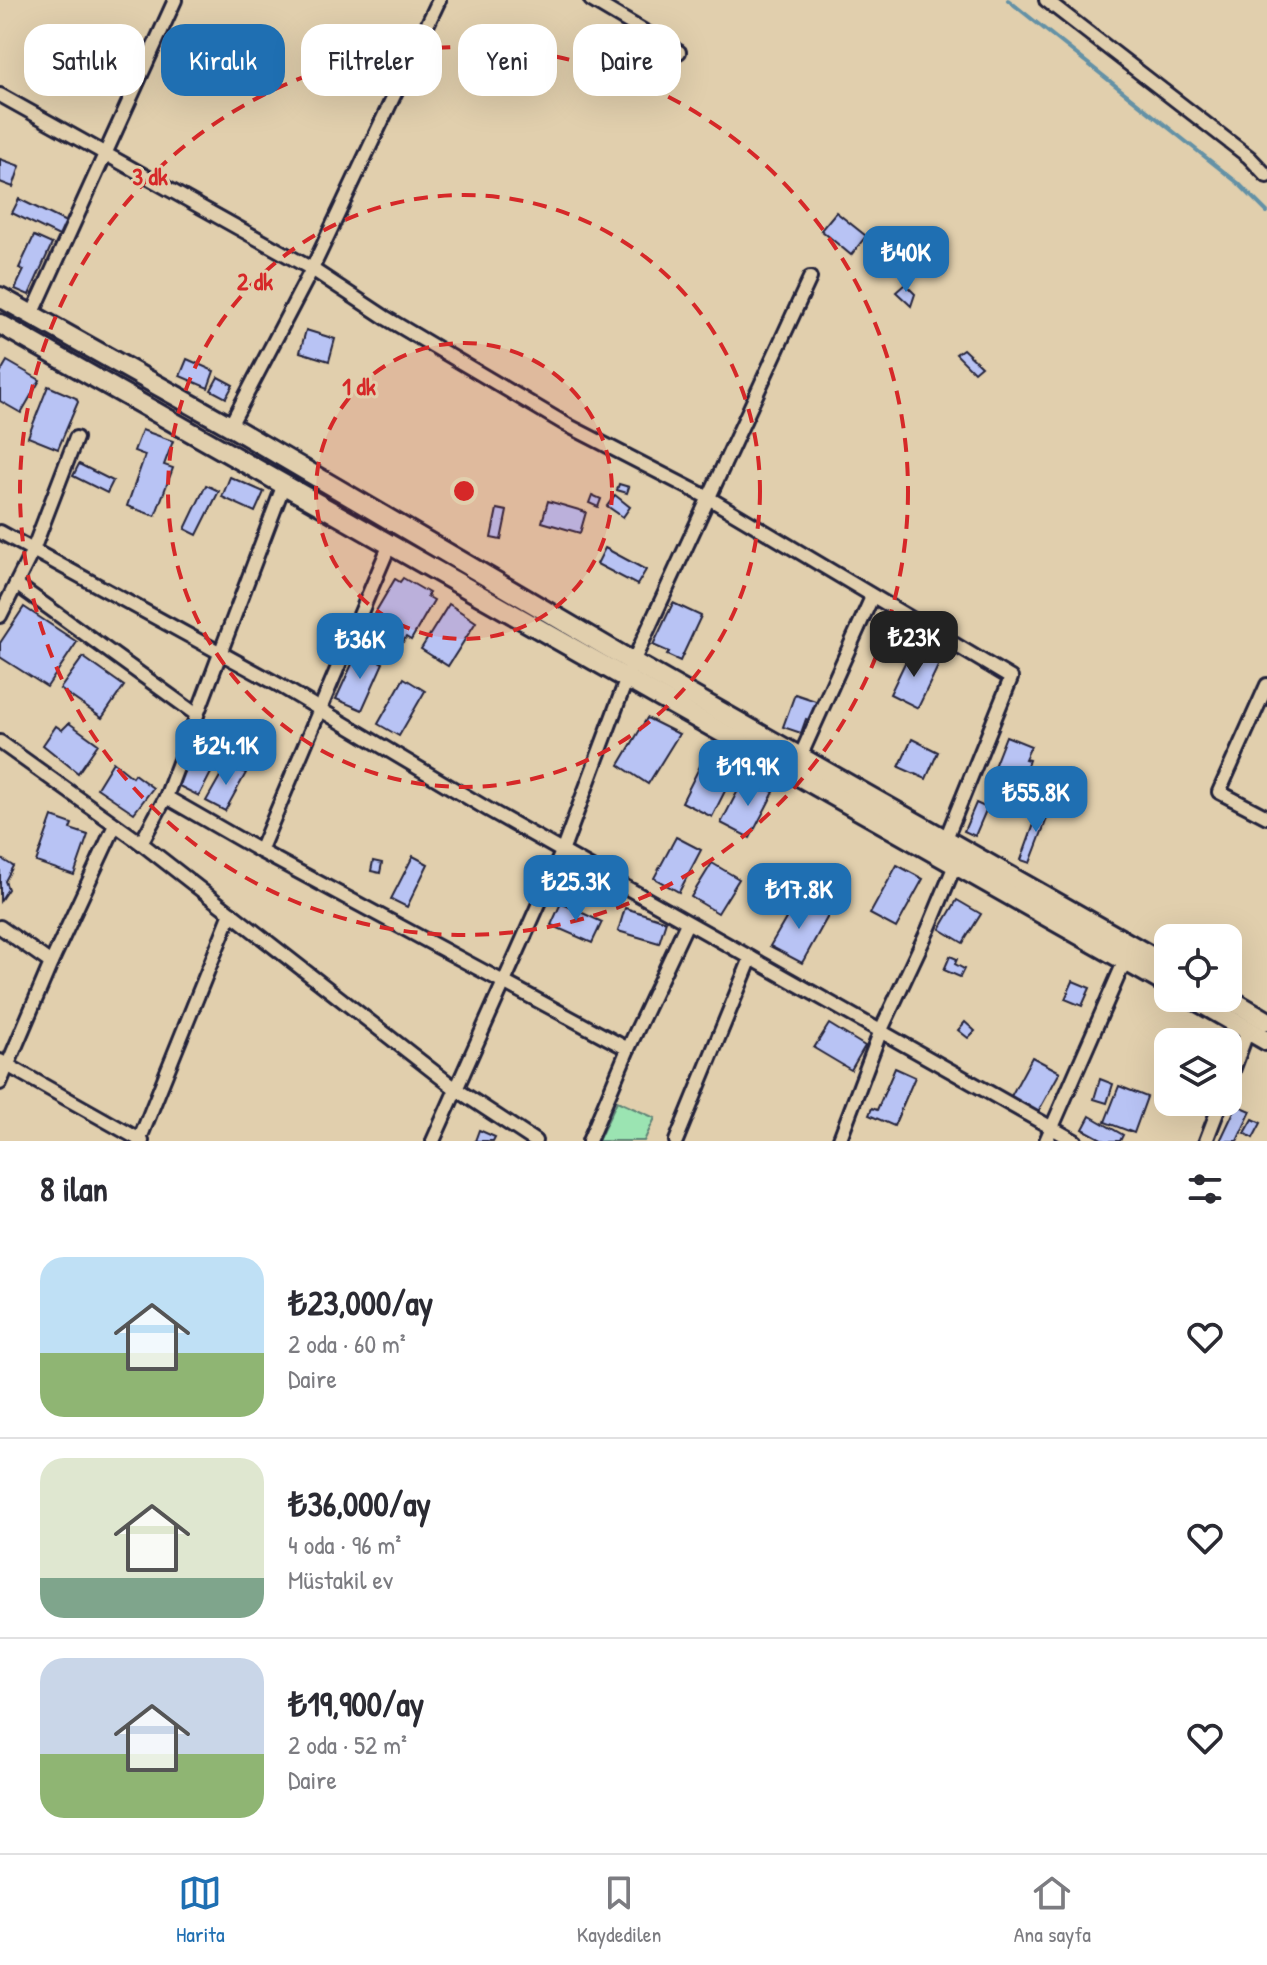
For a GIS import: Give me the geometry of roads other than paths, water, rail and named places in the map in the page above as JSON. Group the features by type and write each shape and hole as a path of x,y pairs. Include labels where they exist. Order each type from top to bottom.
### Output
{"street":[{"path":"32,315 175,0"},
{"path":"230,426 312,269 439,0"},
{"path":"591,0 632,24"},
{"path":"1046,0 1249,157 1267,176"},
{"path":"0,95 312,269 386,318 567,425 707,497 1011,678 945,841"},
{"path":"433,1141 562,852 630,669 810,278"},
{"path":"0,297 230,426 955,865 1154,977"},
{"path":"1,327 390,544 800,757 1154,958"},
{"path":"0,616 33,550 76,438"},
{"path":"141,843 166,797 284,484"},
{"path":"0,532 220,653 562,852 881,1030 1049,1135 1075,1141"},
{"path":"260,851 390,544"},
{"path":"16,584 197,715"},
{"path":"800,757 872,597"},
{"path":"1267,685 1219,792 1267,817"},
{"path":"0,742 141,843 456,1089 535,1141"},
{"path":"166,797 628,1049"},
{"path":"0,1083 4,1063 115,825"},
{"path":"839,1141 881,1030 955,865"},
{"path":"4,1063 141,1141 231,913"},
{"path":"589,1141 687,923"},
{"path":"0,927 51,963"},
{"path":"676,1141 751,958"},
{"path":"1049,1135 1125,960"},
{"path":"1242,1006 1267,1021"},
{"path":"1216,1012 1267,1041"},
{"path":"1242,1046 1248,1030"},
{"path":"1206,1141 1216,1116"}],"waterway":[{"path":"1008,0 1238,183 1267,212"}]}
